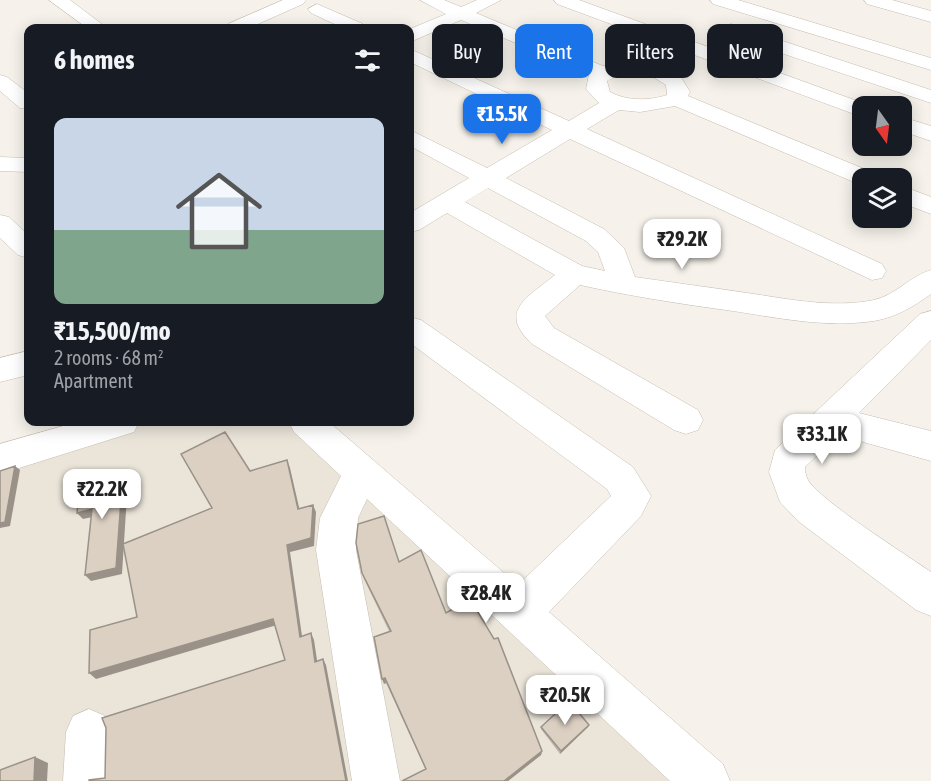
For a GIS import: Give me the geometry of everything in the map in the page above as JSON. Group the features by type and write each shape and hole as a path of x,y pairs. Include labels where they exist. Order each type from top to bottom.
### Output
{"street":[{"path":"58,0 92,24"},
{"path":"429,0 603,73 596,84 598,91 616,102 643,107 657,106 676,99 680,92 678,85 669,78"},
{"path":"414,34 492,0"},
{"path":"563,0 852,105"},
{"path":"719,0 931,64"},
{"path":"873,0 931,17"},
{"path":"243,24 286,2"},
{"path":"317,9 348,24"},
{"path":"740,24 757,13"},
{"path":"695,53 707,45"},
{"path":"783,47 931,97"},
{"path":"414,57 872,271"},
{"path":"0,81 24,100"},
{"path":"676,99 852,173"},
{"path":"414,221 616,102"},
{"path":"912,127 930,133"},
{"path":"414,139 595,235 610,248 624,285"},
{"path":"912,198 931,206"},
{"path":"446,202 574,274 624,285 806,312 845,313 874,310 900,302 931,280"},
{"path":"0,223 24,245"},
{"path":"574,274 530,312 533,327 543,336 686,420"},
{"path":"874,310 931,322"},
{"path":"931,322 788,460 787,472 793,491 811,509 931,596"},
{"path":"414,331 620,478 632,496 628,504 519,613"},
{"path":"0,370 24,364"},
{"path":"831,419 931,446"},
{"path":"0,459 109,426"},
{"path":"310,426 706,781"},
{"path":"363,473 340,511 334,530 376,781"},
{"path":"87,781 89,732"}],"shaded area":[{"path":"101,426 295,426 672,781 0,781 0,458"}],"building":[{"path":"225,432 250,471 287,460 298,509 313,505 311,538 287,545 300,637 311,633 315,662 323,659 346,781 89,781 105,778 106,728 102,718 285,660 273,619 89,673 90,630 137,617 123,544 212,508 181,454"},
{"path":"15,466 5,522 0,523 0,471"},
{"path":"123,473 116,568 85,575 92,509 77,513 80,482"},
{"path":"384,516 399,562 421,550 446,613 470,599 494,639 498,638 542,751 504,781 402,781 426,769 385,678 382,679 374,637 391,631 362,573 356,543 358,524"},
{"path":"569,701 589,725 561,751 541,727"},
{"path":"35,757 34,781 0,781 0,770"}]}
